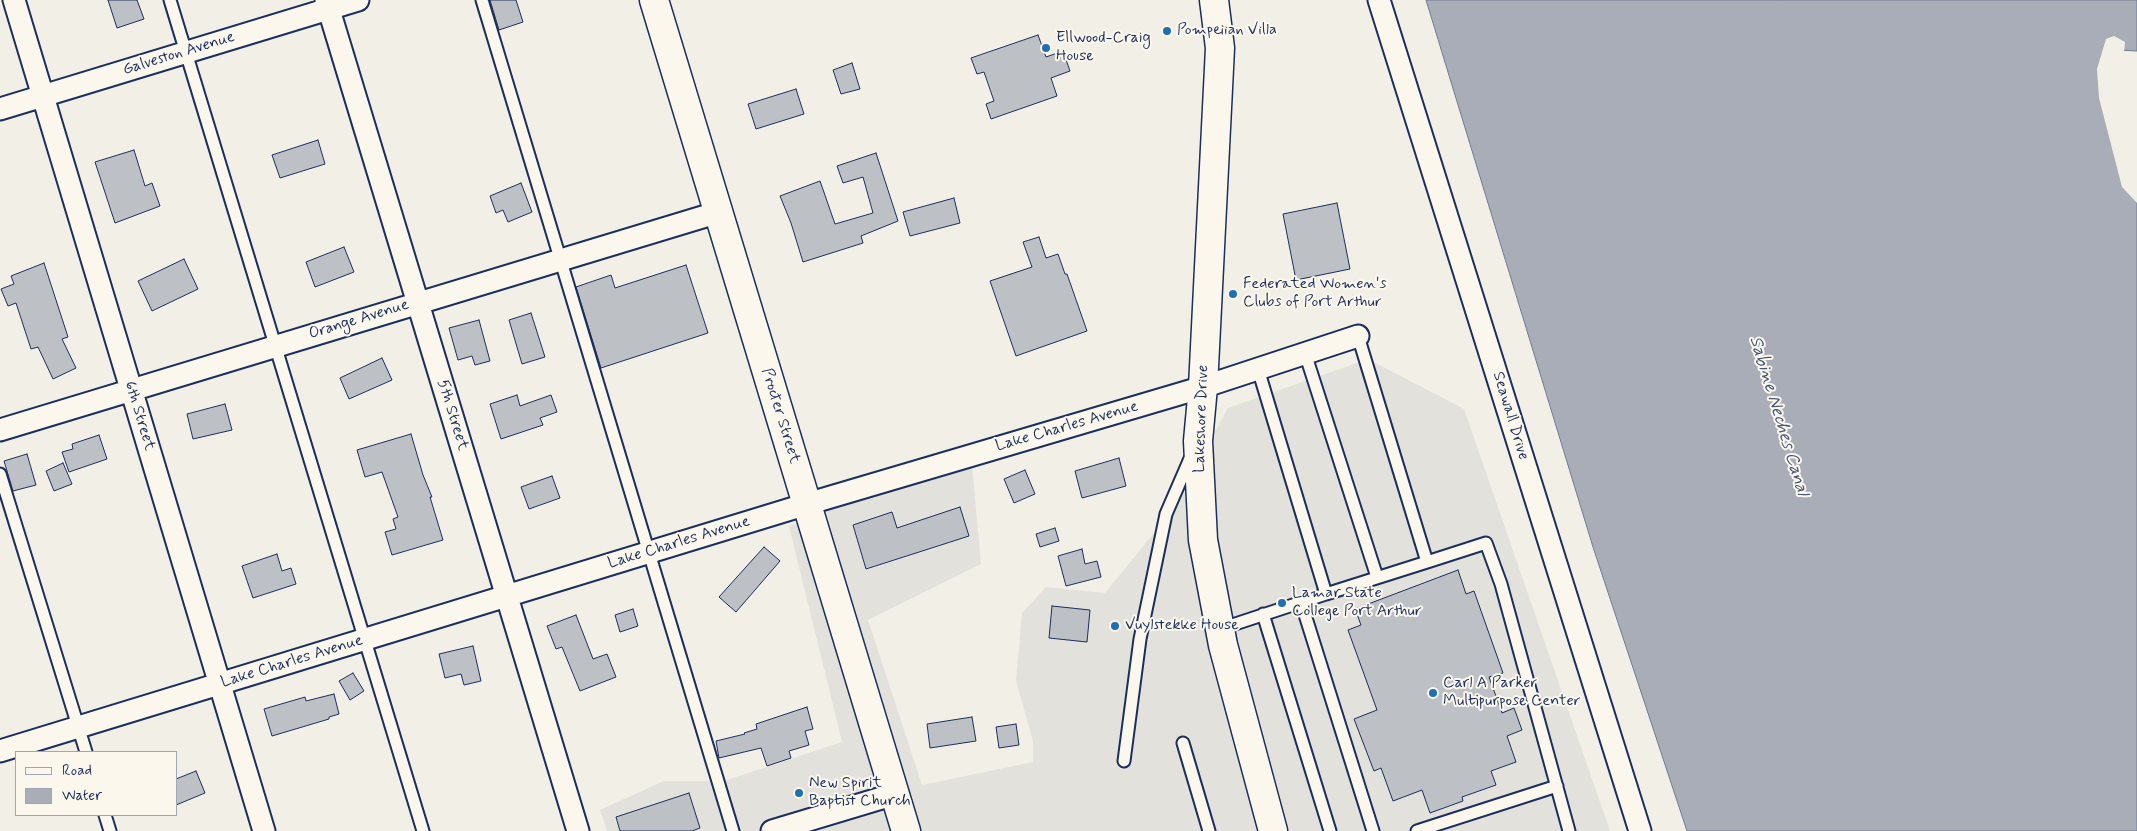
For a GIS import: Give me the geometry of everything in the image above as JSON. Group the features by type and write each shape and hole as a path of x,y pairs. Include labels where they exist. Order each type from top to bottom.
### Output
{"main road":[{"name":"Procter Street","path":"654,0 906,831"},
{"name":"Lakeshore Drive","path":"1214,0 1220,48 1198,441 1203,540 1220,629 1273,831"}],"street":[{"name":"6th Street","path":"14,0 264,831"},
{"name":"Galveston Avenue","path":"0,109 186,52 328,4 358,0"},
{"name":"Seawall Drive","path":"1379,0 1640,831"},
{"name":"5th Street","path":"328,4 578,831"},
{"name":"Orange Avenue","path":"0,430 719,212"},
{"name":"Lake Charles Avenue","path":"0,751 807,504 1202,387 1358,336"},
{"path":"772,831 894,794"}],"lane":[{"path":"170,0 423,831"},
{"path":"482,0 733,831"},
{"path":"1358,336 1427,562"},
{"path":"1305,353 1377,577"},
{"path":"1258,369 1326,594"},
{"path":"1124,761 1140,640 1166,514 1198,441"},
{"path":"0,474 86,751"},
{"path":"1220,629 1486,543 1501,584 1569,831"},
{"path":"1301,602 1373,831"},
{"path":"1263,614 1330,831"},
{"path":"1183,743 1209,831"},
{"path":"1417,831 1557,786"},
{"path":"105,816 110,831"}],"shaded area":[{"name":"Lamar State College Port Arthur","path":"1368,359 1464,409 1610,831 607,831 600,810 664,781 724,781 842,742 789,526 832,509 972,465 981,564 868,620 922,785 1033,762 1033,741 1016,681 1022,613 1046,587 1105,593 1171,512 1228,408"}],"water":[{"name":"Sabine Neches Canal","path":"1426,0 2137,0 2137,51 2117,50 2112,89 2132,179 2137,184 2137,831 1687,831 1593,547"}],"pier":[{"path":"2114,36 2125,42 2124,52 2119,52 2114,89 2134,178 2137,181 2137,203 2122,187 2099,98 2097,69 2106,39"}],"building":[{"path":"108,0 137,0 144,19 117,28"},
{"path":"490,0 516,0 523,22 499,30"},
{"path":"1038,35 1046,57 1063,51 1070,71 1051,78 1057,96 991,119 986,104 994,101 984,72 977,74 971,58"},
{"path":"852,63 860,89 841,94 833,70"},
{"path":"796,89 804,114 756,129 748,104"},
{"path":"318,140 325,164 280,178 272,155"},
{"path":"134,150 145,186 152,183 160,206 115,223 95,162"},
{"path":"876,153 898,221 861,236 863,243 803,262 791,223 780,196 820,181 835,224 873,213 863,177 843,183 837,166"},
{"path":"521,183 532,212 508,222 503,210 496,213 490,196"},
{"path":"954,198 960,223 910,236 903,212"},
{"path":"1337,203 1350,269 1296,280 1283,214"},
{"path":"1039,237 1046,258 1058,254 1087,331 1016,356 990,281 1032,267 1023,242"},
{"path":"344,247 354,272 315,287 306,262"},
{"path":"184,259 198,289 152,311 138,281"},
{"path":"44,263 68,337 62,339 76,368 53,379 38,347 31,349 16,303 8,306 1,289 14,284 11,276"},
{"path":"686,265 708,333 601,368 576,287 611,275 615,288"},
{"path":"531,313 545,357 522,364 509,320"},
{"path":"479,320 490,361 475,365 472,356 458,360 449,328"},
{"path":"382,358 392,380 349,399 340,378"},
{"path":"517,395 520,406 551,395 557,412 540,418 543,425 501,439 490,404"},
{"path":"225,404 232,430 193,439 187,414"},
{"path":"411,434 423,475 432,497 430,497 443,540 392,555 385,532 396,529 393,519 398,517 382,472 365,477 357,450"},
{"path":"99,435 107,459 69,472 62,452 73,449 72,444"},
{"path":"27,454 36,485 13,491 4,461"},
{"path":"1119,458 1126,486 1082,498 1075,471"},
{"path":"63,463 72,484 54,491 46,471"},
{"path":"1025,470 1035,494 1014,503 1004,479"},
{"path":"552,476 560,498 529,509 521,487"},
{"path":"960,507 969,536 866,569 853,525 892,512 897,528"},
{"path":"1055,528 1059,541 1040,547 1036,534"},
{"path":"764,547 780,561 736,612 719,597"},
{"path":"1082,549 1085,564 1097,561 1101,577 1066,586 1058,556"},
{"path":"277,554 282,571 291,568 296,584 253,598 242,566"},
{"name":"Carl A Parker Multipurpose Center","path":"1458,570 1466,594 1474,591 1503,673 1489,677 1502,713 1514,708 1522,730 1507,736 1516,762 1491,771 1496,785 1462,797 1463,801 1430,813 1422,790 1393,801 1381,768 1374,771 1354,719 1377,710 1348,630 1361,625 1355,609"},
{"path":"1052,606 1090,610 1087,642 1049,638"},
{"path":"633,609 638,626 620,632 615,615"},
{"path":"576,615 593,659 607,654 616,677 580,691 562,647 556,649 547,626"},
{"path":"473,646 481,681 464,685 461,674 445,678 439,654"},
{"path":"353,673 364,691 350,700 339,681"},
{"path":"334,694 339,714 329,717 329,719 272,736 264,709 305,697 306,701"},
{"path":"807,707 813,729 805,731 809,745 789,751 791,758 767,766 761,748 719,758 716,741 745,734 757,729 756,724"},
{"path":"972,717 976,741 930,748 927,724"},
{"path":"1016,724 1019,745 999,748 996,727"},
{"path":"196,771 205,793 178,804 178,778"},
{"path":"689,793 700,828 692,831 620,831 616,817"}],"place":[{"name":"Pompeiian Villa","path":"1167,31"},
{"name":"Ellwood-Craig House","path":"1046,48"},
{"name":"Federated Women's Clubs of Port Arthur","path":"1233,294"},
{"name":"Lamar State College Port Arthur","path":"1282,603"},
{"name":"Vuylstekke House","path":"1115,626"},
{"name":"Carl A Parker Multipurpose Center","path":"1433,693"},
{"name":"New Spirit Baptist Church","path":"799,793"}]}
